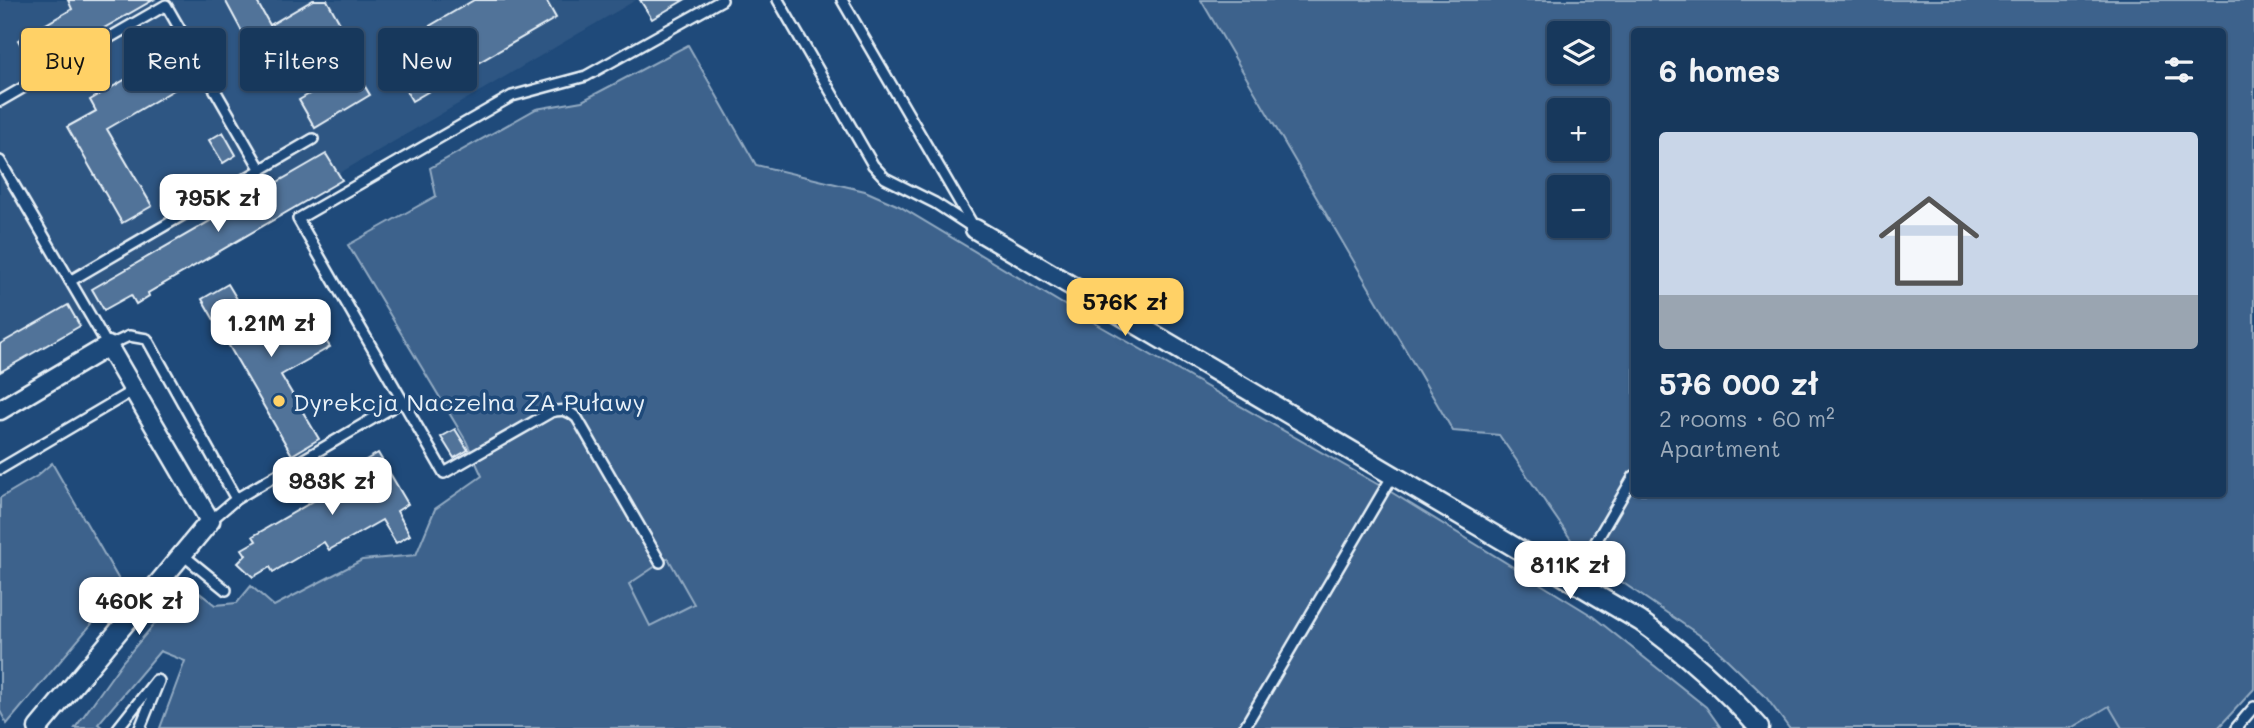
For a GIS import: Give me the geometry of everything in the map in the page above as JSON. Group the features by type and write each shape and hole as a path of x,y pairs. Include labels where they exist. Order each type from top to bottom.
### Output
{"street":[{"path":"975,229 1573,581 1684,652 1726,690 1759,728"},
{"path":"0,410 108,346 210,521 45,725"}],"lane":[{"path":"660,562 577,418 570,411 562,409 551,412 444,472 298,219 512,96 586,76 722,0"},
{"path":"778,0 873,165 885,178 935,203 975,229"},
{"path":"842,0 975,229"},
{"path":"0,102 166,5 261,170"},
{"path":"70,281 313,139"},
{"path":"0,160 108,346 129,337 147,339 236,499"},
{"path":"0,469 134,390"},
{"path":"210,521 236,499 403,401"},
{"path":"1244,728 1389,472"},
{"path":"1573,581 1631,480"},
{"path":"183,555 226,590"},
{"path":"118,728 156,680 159,681 140,728"},
{"path":"2236,728 2254,707"}],"shaded area":[{"path":"0,0 636,0 338,174 326,154 118,272 92,289 103,308 79,322 68,305 0,344"},
{"path":"1201,0 2254,0 2254,689 2218,728 2122,728 2109,706 2072,728 1789,728 1765,696 1708,641 1581,554 1499,435 1453,431"},
{"path":"688,45 756,165 865,191 899,206 1081,315 1391,492 1591,615 1706,707 1721,728 160,728 185,661 160,651 98,724 103,728 75,728 123,661 188,584 215,605 237,603 251,586 274,606 362,560 416,555 435,509 482,476 466,441 348,245 436,196 430,168 536,109 582,101","holes":["668,558 694,604 650,626 629,584"]},
{"path":"52,463 123,587 7,724 0,711 0,498 37,476"},
{"path":"668,558 694,605 650,626 629,584"},
{"path":"2109,706 2122,728 2072,728"}],"building":[{"path":"68,0 153,0 104,28 39,28 72,9"},
{"path":"225,0 256,0 270,25 313,0 327,0 343,28 240,28"},
{"path":"474,0 546,0 556,18 477,64 477,28 426,28"},
{"path":"640,0 684,0 652,19"},
{"path":"124,80 124,91 172,91 107,129 152,206 122,223 67,127 96,111 90,100 110,91 110,88"},
{"path":"364,85 370,95 315,128 299,100 314,91 364,91"},
{"path":"406,91 429,91 412,101"},
{"path":"223,132 236,155 223,163 209,140"},
{"path":"326,154 342,180 148,293 149,296 136,304 131,295 104,310 92,289"},
{"name":"Dyrekcja Naczelna ZA Puławy","path":"228,284 255,329 301,302 330,347 281,375 319,439 292,455 202,299"},
{"path":"68,305 80,326 0,372 0,344"},
{"path":"455,429 468,450 454,458 441,437"},
{"path":"378,453 408,504 397,511 410,535 396,543 382,520 329,550 324,542 273,572 270,567 253,577 238,563 246,555 242,549 256,541 253,536 317,499 312,491"}],"place":[{"name":"Dyrekcja Naczelna ZA Puławy","path":"279,401"}]}
